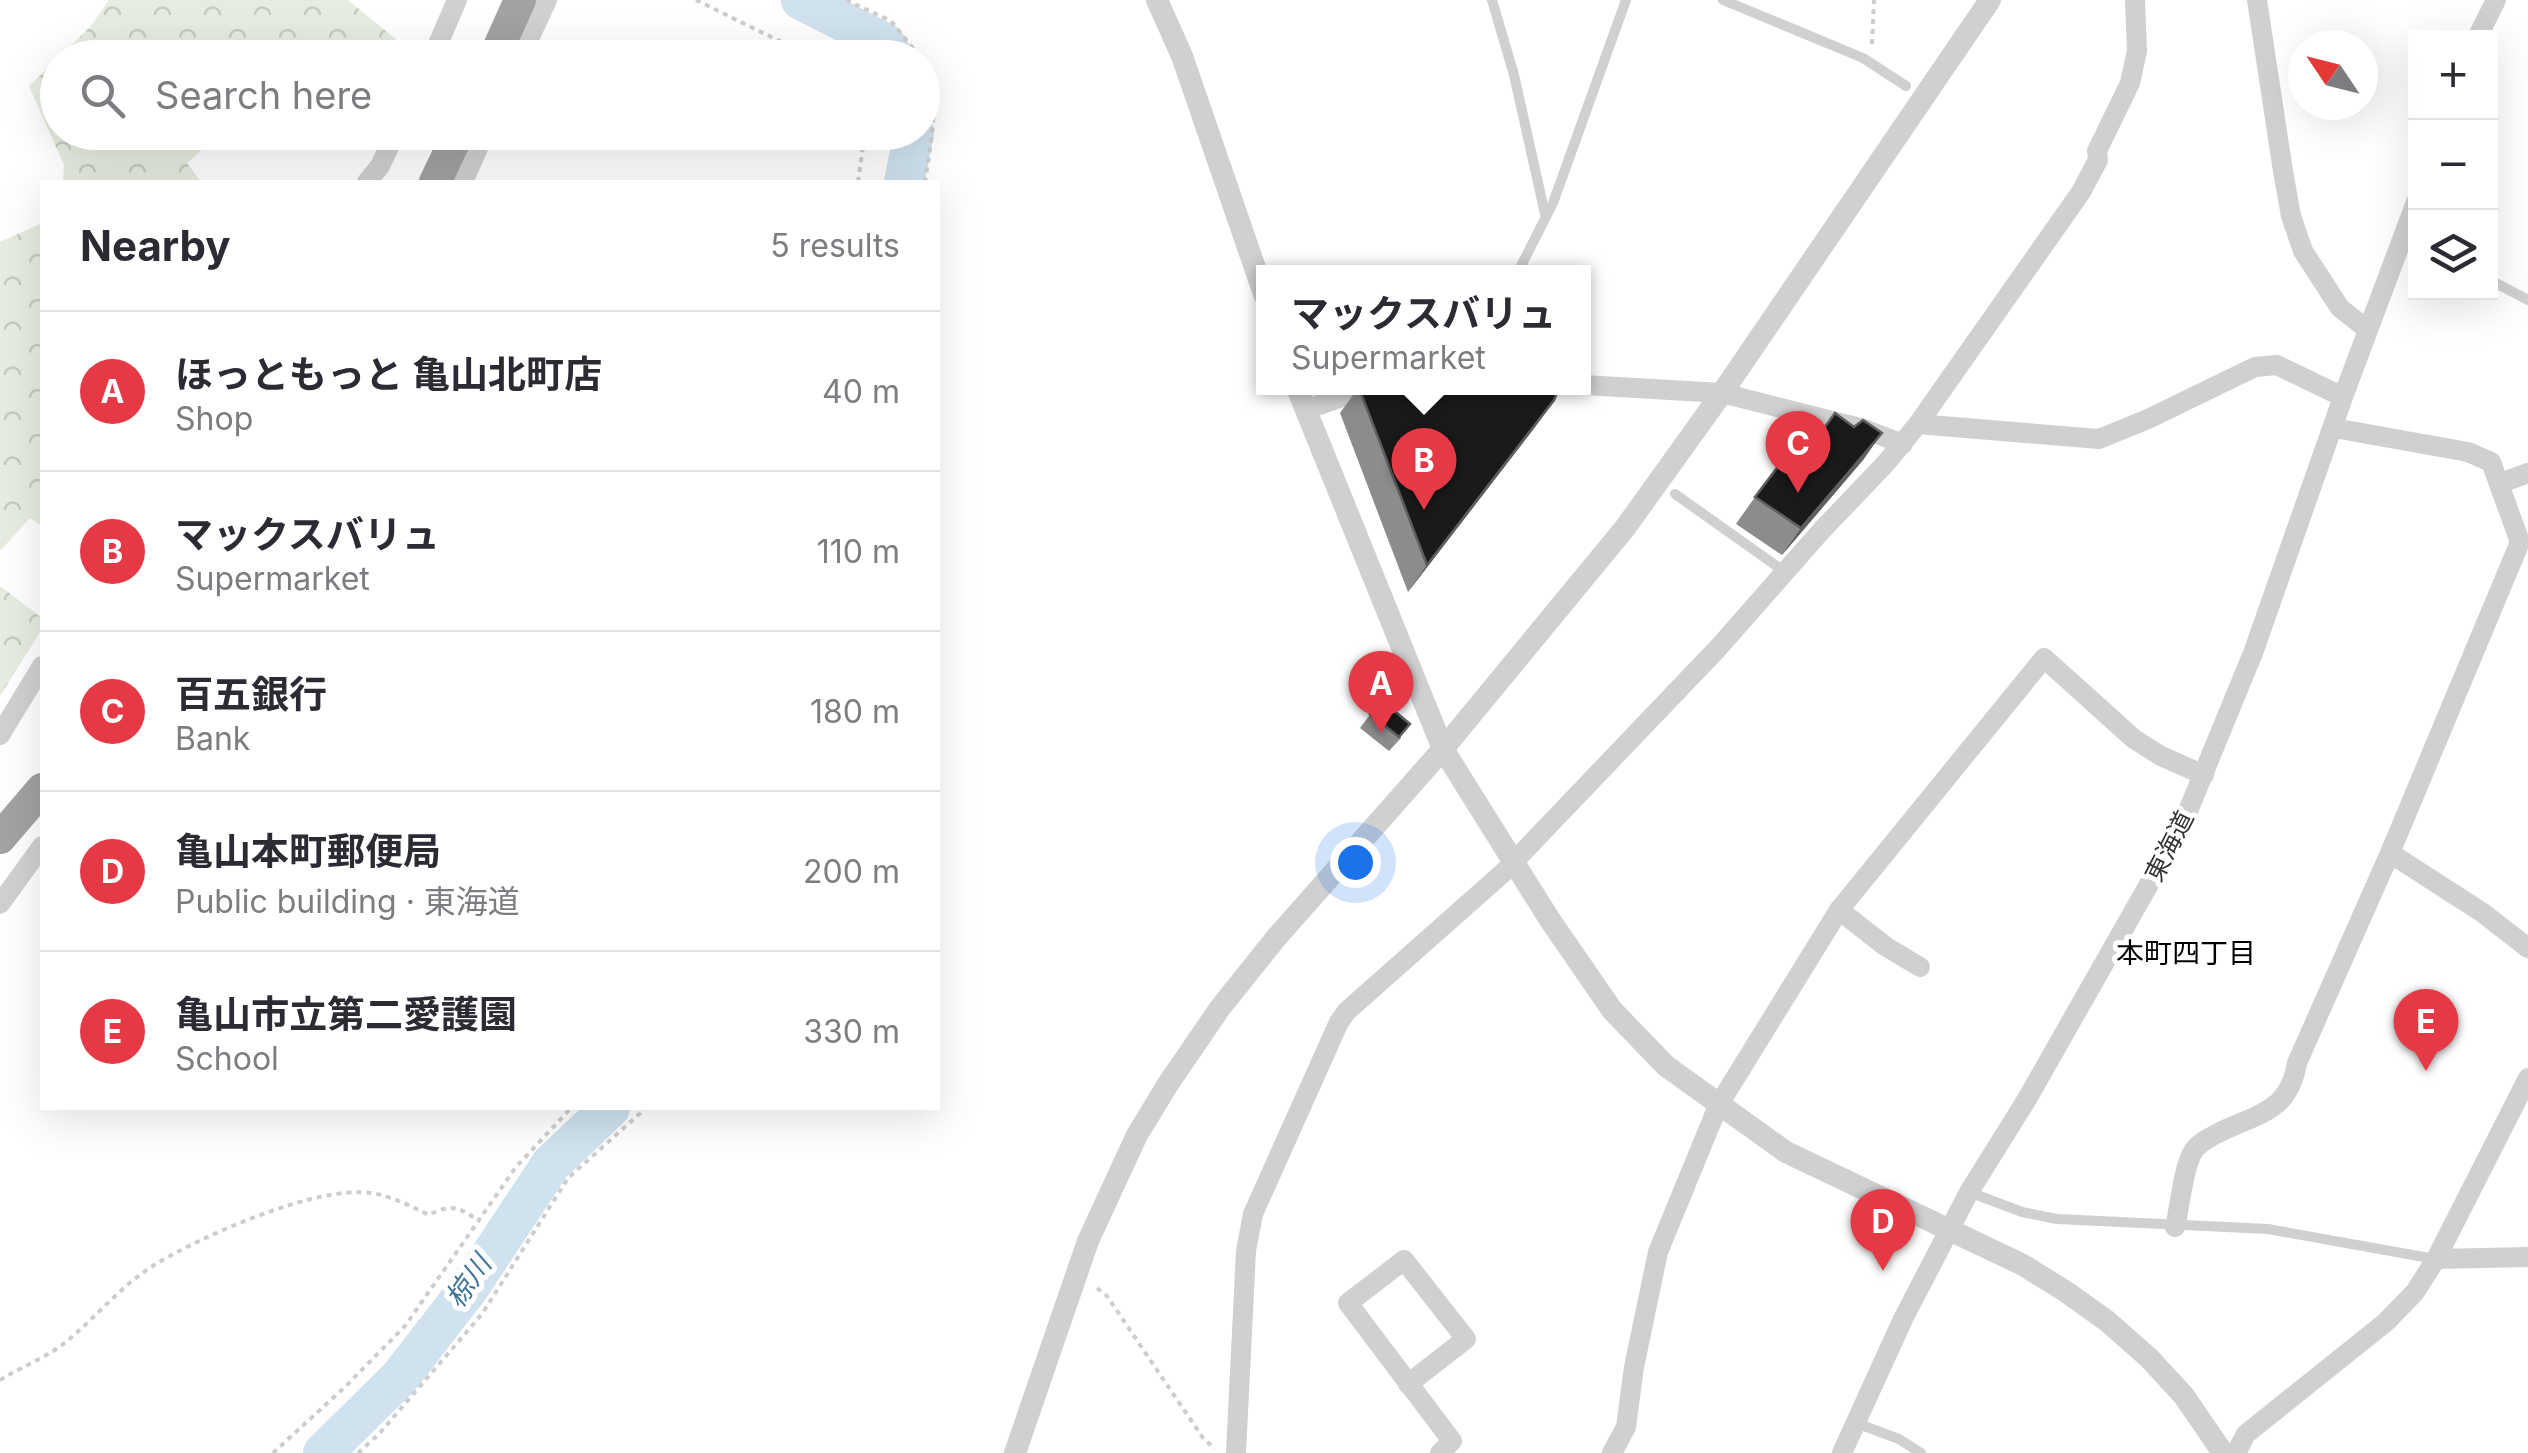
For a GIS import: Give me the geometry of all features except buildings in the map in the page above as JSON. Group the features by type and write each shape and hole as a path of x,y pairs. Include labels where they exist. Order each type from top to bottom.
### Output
{"highway":[{"path":"502,40 520,0"},
{"path":"437,180 451,150"},
{"path":"0,838 40,791"}],"street":[{"path":"440,40 457,0"},
{"path":"528,40 547,0"},
{"path":"1158,0 1182,56 1256,271"},
{"path":"1015,1453 1112,1186 1137,1135 1220,1008 1276,938 1443,749 1625,528 1990,0"},
{"path":"1236,1453 1246,1250 1253,1214 1339,1022 1515,860 1706,660 1903,444 2081,192 2098,160 2097,151 2130,83 2138,52 2135,0"},
{"path":"2257,0 2283,171 2297,234 2322,283 2340,308 2368,330"},
{"path":"2482,30 2496,0"},
{"path":"370,180 388,150"},
{"path":"464,180 478,150"},
{"name":"東海道","path":"1842,1453 1968,1192 2027,1099 2181,828 2253,653 2368,330 2408,242"},
{"path":"1918,424 2099,439 2255,367 2266,366 2276,366 2343,397"},
{"path":"1591,385 1722,392 1864,429 1903,444"},
{"path":"1301,399 1443,749 1612,1010 1666,1066 1762,1137 1822,1171 2023,1264 2107,1321 2184,1396 2223,1453"},
{"path":"2175,1227 2196,1148 2210,1137 2272,1108 2294,1086 2297,1063 2520,542 2491,462 2468,452 2334,428"},
{"path":"2500,483 2528,473"},
{"path":"1612,1453 1626,1427 1634,1366 1658,1252 1718,1106 1840,910 2044,658 2134,739 2160,756 2204,774"},
{"path":"0,735 40,669"},
{"path":"0,904 40,849"},
{"path":"2390,853 2483,913 2528,948"},
{"path":"1840,910 1885,946 1920,967"},
{"path":"2236,1453 2246,1434 2386,1322 2415,1292 2436,1259 2528,1078"},
{"path":"2436,1259 2528,1257"},
{"path":"1408,1384 1466,1338 1404,1260 1348,1303 1408,1384 1452,1441 1440,1453"}],"lane":[{"path":"1492,0 1514,75 1545,215"},
{"path":"1521,265 1552,203 1626,0"},
{"path":"1723,0 1872,64 1906,86"},
{"path":"2498,284 2528,300"},
{"path":"1674,494 1784,572"},
{"path":"1968,1192 2022,1212 2057,1219 2268,1229 2436,1259"},
{"path":"1855,1422 1899,1439 1921,1453"}],"path":[{"path":"696,0 777,40"},
{"path":"846,0 891,21 906,40"},
{"path":"1872,64 1874,0"},
{"path":"858,180 862,150"},
{"path":"925,180 929,150"},
{"path":"273,1453 404,1326 516,1167 569,1110"},
{"path":"358,1453 379,1434 482,1314 568,1178 644,1110"},
{"path":"0,1380 65,1343 153,1266 204,1240 302,1202 346,1192 369,1192 388,1196 429,1215 445,1207 461,1207 478,1220"},
{"path":"1077,1274 1107,1296 1204,1438 1220,1453"}],"green space":[{"path":"109,0 348,0 397,40 77,40"},
{"path":"40,75 40,111 29,86"},
{"path":"57,150 202,150 187,163 200,180 63,180 64,165"},
{"path":"40,224 40,525 30,518 0,551 0,242"},
{"path":"0,586 40,616 40,632 0,696"}],"waterway":[{"name":"椋川","path":"801,0 879,40"},
{"name":"椋川","path":"904,180 910,150"},
{"name":"椋川","path":"323,1453 400,1377 469,1288 551,1164 608,1110"}],"place":[{"name":"百五銀行","path":"1798,493"},
{"name":"マックスバリュ","path":"1424,510"},
{"name":"ほっともっと 亀山北町店","path":"1381,733"},
{"name":"亀山市立第二愛護園","path":"2426,1071"},
{"name":"亀山本町郵便局","path":"1883,1271"}],"district":[{"name":"本町四丁目","path":"2186,953"}]}
